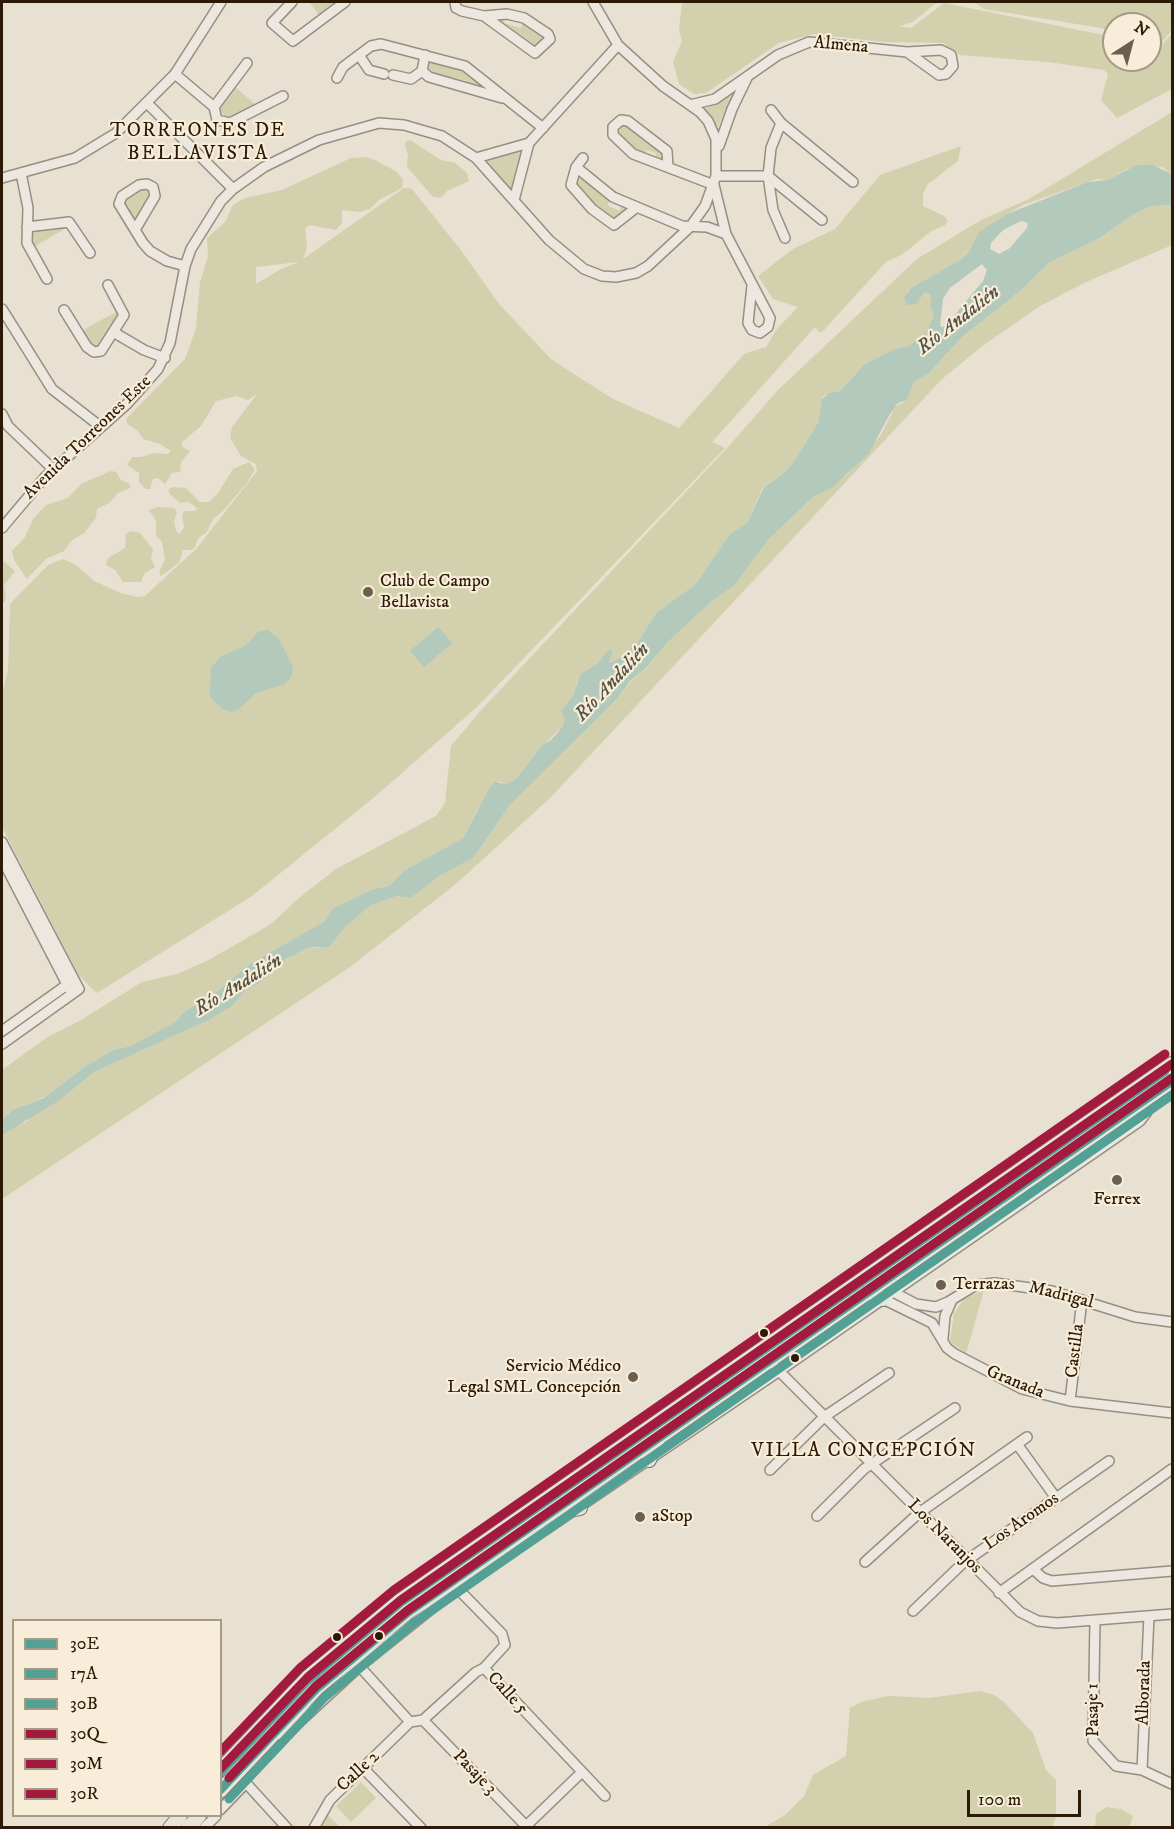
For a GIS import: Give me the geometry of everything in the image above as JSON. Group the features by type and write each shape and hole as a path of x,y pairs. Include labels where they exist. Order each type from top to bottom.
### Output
{"highway":[{"path":"222,1789 298,1707 415,1590 765,1355 1173,1064"},
{"path":"222,1768 285,1700 351,1656 408,1611 661,1436 765,1355 868,1292 1173,1080"},
{"path":"1147,1112 1148,1097"},
{"path":"868,1292 888,1295"},
{"path":"649,1461 652,1449 661,1436"},
{"path":"549,1513 580,1508"}],"street":[{"path":"2,178 64,162 88,152 116,133 148,104 175,74 221,2"},
{"path":"292,2 272,22 293,41 345,2"},
{"path":"455,2 460,11 484,16 507,14 524,18 548,34 550,41 535,53 484,16"},
{"path":"593,2 618,45 663,86 708,121 717,151 715,181 726,234 752,286"},
{"name":"Almena","path":"690,105 711,101 778,55 809,42 907,52 945,51 951,55 953,66 949,72 939,75 907,52"},
{"path":"337,78 341,69 358,55 378,44 425,55 465,66 494,87 502,98 543,128"},
{"path":"514,200 529,143 618,45"},
{"path":"358,55 369,70 410,79 422,71 425,55"},
{"path":"214,107 247,63"},
{"path":"422,71 429,77 502,98"},
{"path":"175,74 214,107 218,120 230,123 283,96"},
{"name":"Almena","path":"717,151 732,109 749,75"},
{"path":"148,104 233,189"},
{"path":"771,110 781,123 853,182"},
{"path":"668,167 667,151 628,121 621,120 614,127 613,135 633,154 668,167 715,181 768,176 822,220"},
{"path":"781,123 771,148 768,176 774,210 785,238"},
{"name":"Avenida Torreones Este","path":"2,528 53,469 140,392 165,358 174,329 184,266 198,233 233,189 264,167 304,146 334,134 373,124 396,124 433,133 458,144 476,158 562,251 584,269 602,276 623,277 641,271 690,227 705,206 715,181"},
{"path":"476,158 529,143"},
{"path":"583,158 576,167 572,187 609,224 618,224 637,207"},
{"path":"576,167 605,192 637,207 690,227 707,227 726,234"},
{"path":"21,173 27,200 28,248 47,279"},
{"path":"135,230 155,196 153,187 147,184 139,185 119,199 135,230 154,255 184,266"},
{"path":"27,227 69,222 90,253"},
{"path":"64,310 92,351 103,350 115,333 124,313 108,285"},
{"path":"2,309 51,389 101,428"},
{"path":"115,333 144,350 165,358"},
{"path":"2,414 8,426 53,469"},
{"path":"2,435 8,426"},
{"path":"2,842 75,992 2,1044"},
{"path":"2,860 70,982"},
{"path":"2,1031 70,982"},
{"path":"283,1737 351,1656 458,1589 649,1461 1140,1121 1147,1112"},
{"name":"Madrigal","path":"888,1295 927,1307 940,1306 970,1288 988,1282 1046,1290 1135,1317 1173,1322"},
{"name":"Granada","path":"888,1295 937,1328 947,1348 955,1354 991,1375 1033,1393 1070,1401 1173,1413"},
{"path":"943,1338 945,1316 952,1300"},
{"name":"Castilla","path":"1070,1401 1083,1300"},
{"name":"Los Naranjos","path":"765,1355 778,1372 1020,1612 1038,1621 1057,1623 1173,1614"},
{"path":"770,1470 824,1417 888,1373"},
{"path":"817,1516 871,1464 955,1408"},
{"path":"865,1562 919,1513 1027,1437"},
{"path":"1017,1444 1056,1498"},
{"name":"Los Aromos","path":"913,1611 967,1561 1109,1461"},
{"path":"999,1593 1173,1469"},
{"path":"1034,1569 1043,1578 1052,1581 1173,1571"},
{"name":"Calle 5","path":"458,1589 506,1640 504,1647 484,1668 605,1796"},
{"name":"Alborada","path":"1142,1770 1149,1616"},
{"name":"Pasaje 1","path":"1095,1620 1093,1742 1113,1765 1142,1770 1173,1784"},
{"path":"351,1656 410,1722 423,1720 476,1672 484,1668"},
{"name":"Pasaje 3","path":"423,1720 525,1827"},
{"name":"Calle 2","path":"314,1827 330,1800 410,1722"},
{"path":"363,1768 422,1827"},
{"path":"525,1827 582,1772"},
{"path":"222,1808 246,1783 287,1827"}],"shaded area":[{"path":"309,2 341,2 320,16"},
{"path":"682,2 937,2 913,22 899,26 911,28 944,3 1102,35 1102,70 1048,62 960,55 943,43 883,42 814,34 779,43 706,93 694,94 679,84 673,62 682,41 679,30"},
{"path":"974,2 1172,2 1172,23 1171,31 1162,42 1162,12 1102,12 1102,28 984,9"},
{"path":"496,17 505,18 504,23 521,28 523,21 547,36 538,50 495,21"},
{"path":"1172,33 1172,89 1117,118 1101,100 1108,74 1106,72 1162,72 1162,45"},
{"path":"430,61 463,67 493,91 470,86 467,81 452,77 447,80 429,75 425,70"},
{"path":"235,87 256,105 227,121 220,108"},
{"path":"729,93 732,95 718,127 704,109 716,104"},
{"path":"1172,112 1172,174 1162,167 1127,169 1107,180 1097,179 1023,205 1007,214 960,260 907,292 931,294 930,306 934,315 927,332 909,346 894,349 864,365 840,391 822,398 818,423 793,463 783,474 763,487 747,523 730,534 696,584 656,613 638,642 620,658 607,663 613,652 609,649 597,664 578,680 572,697 561,711 566,720 563,726 538,750 516,779 506,784 498,781 478,808 463,838 405,870 389,886 373,889 332,909 325,921 248,965 207,1000 186,1010 175,1022 132,1046 113,1050 84,1067 47,1096 14,1109 2,1119 2,1070 46,1038 81,1020 142,982 177,974 209,960 271,924 300,897 336,869 436,816 445,803 451,746 483,708 729,446 778,390 917,259 981,220 1029,199"},
{"path":"623,122 663,151 664,163 655,159 656,153 647,150 645,154 633,151 615,134 615,130"},
{"path":"410,140 441,160 455,163 467,173 469,181 447,191 441,198 433,197 407,167 408,155 405,146 406,141"},
{"name":"Club de Campo Bellavista","path":"961,146 958,161 928,184 923,194 923,206 944,216 948,221 945,225 930,232 903,254 886,262 823,331 820,333 815,327 712,442 725,448 478,706 377,795 252,896 97,993 91,988 78,974 2,827 2,693 8,671 10,604 48,565 63,559 76,565 94,581 121,593 137,597 145,596 197,548 257,471 256,464 241,456 230,438 232,427 257,394 248,400 237,396 216,401 201,426 182,442 182,447 190,451 181,462 180,472 172,473 165,484 158,478 153,479 150,489 145,489 139,482 139,473 127,465 132,457 154,453 168,454 171,451 160,444 143,439 138,431 127,424 126,419 185,359 196,328 200,282 208,256 207,238 225,222 233,205 245,198 282,190 351,158 366,157 375,160 397,172 403,180 402,188 379,200 370,209 360,212 342,210 342,223 336,230 309,225 305,228 307,248 303,259 404,188 412,189 460,249 499,304 551,359 613,399 679,428 744,354 766,347 776,330 798,307 773,299 758,276 793,249 835,229 880,175","holes":["299,262 281,269 256,284 256,267"]},
{"path":"519,150 523,152 513,188 510,189 487,161"},
{"path":"581,175 609,199 608,206 620,211 621,205 630,207 612,223 574,188 578,176"},
{"path":"144,188 148,188 152,194 138,221 134,220 123,201"},
{"path":"1172,205 1172,245 1084,283 1040,306 981,347 942,379 550,798 457,883 350,967 2,1199 2,1135 8,1129 26,1122 36,1113 60,1100 94,1072 209,1020 232,1006 246,990 260,983 281,962 311,947 319,948 371,905 397,896 411,898 441,875 473,858 510,805 617,699 669,641 712,601 734,586 768,540 813,497 847,475 881,435 895,407 907,400 914,382 929,373 962,337 1020,291 1050,262 1098,239 1134,214 1152,206"},
{"path":"64,225 68,227 32,248 31,232"},
{"path":"118,311 120,314 101,344 97,347 91,344 83,330"},
{"path":"249,462 255,470 246,484 214,518 206,533 198,538 195,547 192,550 183,550 179,563 161,576 159,572 165,559 162,542 156,535 156,521 149,510 158,507 174,508 177,512 174,521 176,531 180,534 184,527 182,514 185,511 195,511 197,508 189,502 180,503 168,490 172,487 186,488 200,502 209,502 218,493 233,469"},
{"path":"111,471 116,472 121,480 130,484 130,488 118,493 109,503 97,509 96,518 84,533 72,540 64,551 46,559 27,579 14,560 12,551 25,537 33,519 46,505 68,498 81,484"},
{"path":"130,531 140,533 153,549 151,558 155,567 144,574 141,582 123,582 115,570 106,565 108,558 125,548 126,534"},
{"path":"2,560 15,571 4,585 6,599 4,603 2,602"},
{"path":"984,1290 966,1354 950,1341 954,1313 964,1299"},
{"path":"980,1691 994,1695 1004,1702 1033,1733 1046,1770 1056,1780 1056,1818 1052,1827 765,1827 785,1815 804,1796 813,1775 846,1756 850,1708 861,1702 888,1696 929,1698"},
{"path":"361,1782 376,1798 351,1822 336,1806"},
{"path":"1107,1807 1121,1809 1133,1816 1129,1827 1095,1827 1096,1814"},
{"path":"327,1814 340,1827 320,1827"}],"water":[{"name":"Río Andalién","path":"1137,165 1152,165 1172,174 1172,205 1152,206 1134,214 1098,239 1050,262 1020,291 962,337 929,373 914,382 907,400 898,403 890,414 869,453 833,487 813,497 768,540 734,586 712,601 669,641 647,667 630,681 617,699 510,805 473,858 441,875 411,898 397,896 371,905 345,927 329,947 311,947 286,959 260,983 246,990 232,1006 209,1020 94,1072 60,1100 2,1135 2,1119 14,1109 44,1098 84,1067 113,1050 131,1046 175,1022 186,1010 207,1000 248,965 325,921 332,909 373,889 389,886 405,870 463,838 490,787 495,782 506,784 516,779 542,745 551,740 563,726 565,720 561,711 572,697 581,674 597,664 609,649 613,652 608,663 620,658 638,642 656,613 696,584 730,534 747,523 764,487 783,474 793,463 818,423 822,399 829,393 840,391 864,365 894,349 909,346 927,332 934,315 930,306 931,294 924,293 916,304 907,305 904,298 911,288 960,260 969,252 979,232 1007,214 1088,182 1107,180","holes":["1021,221 1028,223 1027,228 1010,248 999,254 990,249 991,243 1003,230","982,264 987,270 983,281 949,322 943,327 940,326 943,299 950,288"]},
{"path":"438,627 452,643 424,667 410,651"},
{"path":"268,630 279,639 293,667 292,676 285,684 256,693 239,709 232,712 223,709 210,697 211,668 221,656 245,646 258,632"}],"transit line":[{"name":"30R","path":"222,1750 300,1668 394,1590 1165,1054"},
{"name":"30Q","path":"222,1767 308,1677 401,1600 1172,1064"},
{"name":"30B","path":"222,1771 308,1680 401,1602 1165,1071"},
{"name":"30M","path":"229,1778 316,1686 408,1610 1172,1078"},
{"name":"30E","path":"222,1788 317,1688 408,1612 1172,1081"},
{"name":"17A","path":"229,1799 325,1697 415,1622 1172,1095"}],"place":[{"name":"Club de Campo Bellavista","path":"368,592"},
{"name":"Ferrex","path":"1117,1180"},
{"name":"Terrazas","path":"941,1285"},
{"name":"Servicio Médico Legal SML Concepción","path":"633,1377"},
{"name":"aStop","path":"640,1517"}],"district":[{"name":"TORREONES DE BELLAVISTA","path":"198,144"},
{"name":"VILLA CONCEPCIÓN","path":"864,1452"}]}
